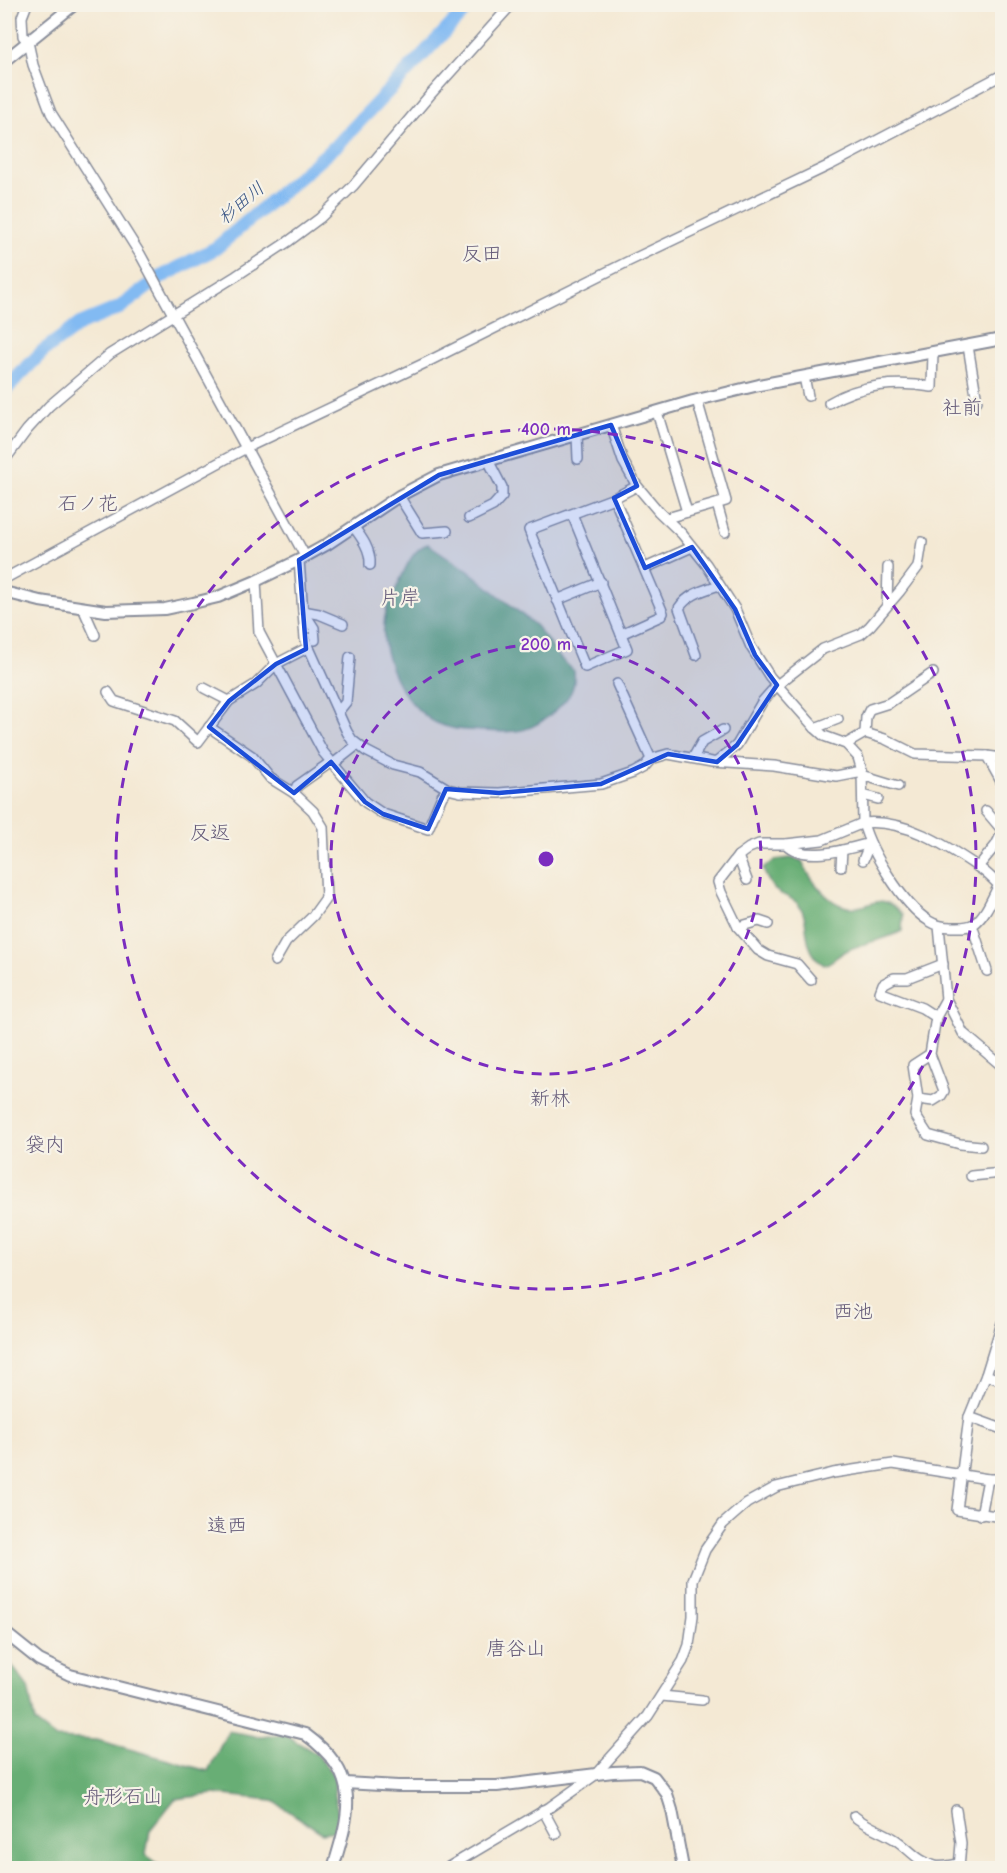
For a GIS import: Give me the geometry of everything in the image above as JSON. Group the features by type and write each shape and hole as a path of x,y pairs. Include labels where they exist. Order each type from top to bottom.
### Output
{"street":[{"path":"27,4 22,17 23,36 28,42 33,65 51,113 140,254 246,448 302,558"},
{"path":"4,61 75,4"},
{"path":"4,461 27,430 49,406 110,354 172,312 289,241 320,218 353,186 430,95 512,4"},
{"path":"4,579 246,448 832,164 1002,75"},
{"path":"4,592 40,602 132,611 165,609 218,597 256,581 326,545 399,496 439,475 697,400 804,376 1002,339"},
{"path":"968,346 977,401"},
{"path":"829,403 883,384 908,383 932,387 933,352"},
{"path":"804,376 808,396"},
{"path":"667,518 726,501 697,400"},
{"path":"657,412 687,512"},
{"path":"611,425 623,461 637,486 692,547 719,585 735,609 755,655 777,685 815,728 824,736 846,744 858,757 862,773 863,823 870,843 910,905 929,921 939,926 960,928 972,925 982,915 1001,886 944,844 909,830 874,822 863,823 822,840 759,844 738,856 718,882 721,892 738,927 758,950 768,956 797,964 811,980"},
{"path":"577,435 578,459"},
{"path":"469,518 493,506 502,496 502,487 488,460"},
{"path":"572,514 627,649 585,667 529,530 614,498 637,486"},
{"path":"399,496 422,533 447,531"},
{"path":"614,498 663,613 621,634"},
{"path":"717,504 725,532"},
{"path":"353,526 371,555 370,565"},
{"path":"717,762 737,745 762,702 777,685 830,645 861,634 900,591 918,567 922,542"},
{"path":"645,568 692,547"},
{"path":"302,558 298,566 305,639 312,644 347,732 357,745 393,765 420,772 448,789 460,792 499,793 601,784 644,768 651,759 674,754 717,762 774,766 836,776 862,773 898,786"},
{"path":"887,605 888,567"},
{"path":"256,581 259,632 319,745 365,802 383,814 428,829 442,796 448,789"},
{"path":"557,600 601,582"},
{"path":"696,655 680,608 684,600 692,595 719,585"},
{"path":"83,608 95,635"},
{"path":"303,611 343,624"},
{"path":"108,692 114,701 175,721 198,742 229,701 256,684 276,664 312,644"},
{"path":"338,712 346,702 350,657"},
{"path":"865,733 866,717 870,709 889,703 933,673"},
{"path":"617,684 651,759"},
{"path":"204,688 229,701"},
{"path":"815,728 838,719"},
{"path":"209,727 252,756 270,778 314,810 323,827 326,898 313,916 286,942 275,961"},
{"path":"693,758 702,742 723,730"},
{"path":"846,744 865,733 915,754 1002,758"},
{"path":"294,794 297,786 357,745"},
{"path":"987,756 1002,783"},
{"path":"863,795 878,799"},
{"path":"978,867 996,845 1002,832 986,811"},
{"path":"786,844 792,849 816,854 870,843"},
{"path":"863,860 870,843"},
{"path":"841,867 842,850"},
{"path":"738,856 747,880"},
{"path":"738,927 759,921 768,924"},
{"path":"972,925 987,971"},
{"path":"939,926 946,999 963,1033 1002,1066"},
{"path":"936,1017 922,1008 880,992 883,984 894,978 907,978 943,964"},
{"path":"918,1099 933,1101 941,1096 944,1090 930,1054 936,1017 946,999"},
{"path":"930,1054 913,1065 918,1099 915,1115 928,1135 960,1144 981,1146"},
{"path":"971,1176 1002,1173"},
{"path":"1002,1323 986,1375 969,1417 957,1510 1002,1517"},
{"path":"986,1375 1002,1381"},
{"path":"969,1417 1002,1430"},
{"path":"447,1869 595,1775 648,1716 683,1661 689,1645 693,1616 693,1580 705,1550 723,1524 747,1503 776,1487 850,1470 893,1464 988,1479 1002,1479"},
{"path":"981,1515 988,1479"},
{"path":"4,1632 39,1660 70,1675 305,1734 321,1745 345,1783 348,1816 333,1869"},
{"path":"662,1696 702,1700"},
{"path":"345,1783 398,1786 497,1786 622,1771 640,1771 654,1777 667,1794 683,1869"},
{"path":"543,1810 556,1834"},
{"path":"854,1816 932,1865 959,1866 961,1843 956,1810"}],"highlighted area":[{"path":"611,425 637,486 614,498 645,568 692,547 735,609 755,655 777,685 737,745 717,762 668,754 601,784 499,793 446,789 428,829 383,814 365,802 331,762 294,793 209,727 229,701 276,664 306,649 299,560 439,475"}],"green space":[{"path":"428,544 470,572 536,626 560,658 574,671 573,688 568,697 547,718 523,730 506,732 450,728 431,720 419,710 399,685 387,655 384,639 387,608 412,557 416,551"},
{"path":"791,858 802,861 809,875 826,896 840,905 856,907 881,901 894,907 903,915 902,931 848,950 824,965 811,951 805,919 799,905 775,890 763,869 775,860"},
{"path":"4,1655 28,1687 35,1722 56,1738 97,1740 208,1771 228,1731 261,1737 284,1734 317,1754 336,1778 334,1795 340,1820 335,1831 322,1833 272,1800 214,1794 175,1799 150,1830 146,1855 164,1868 5,1868"}],"waterway":[{"name":"杉田川","path":"4,391 43,351 80,324 119,308 161,277 216,248 338,144 471,4"}],"district":[{"name":"反田","path":"482,253"},
{"name":"社前","path":"962,407"},
{"name":"石ノ花","path":"88,503"},
{"name":"片岸","path":"400,597"},
{"name":"反返","path":"210,832"},
{"name":"新林","path":"550,1098"},
{"name":"袋内","path":"45,1144"},
{"name":"西池","path":"853,1311"},
{"name":"遠西","path":"227,1525"},
{"name":"唐谷山","path":"516,1648"},
{"name":"舟形石山","path":"123,1796"}]}
